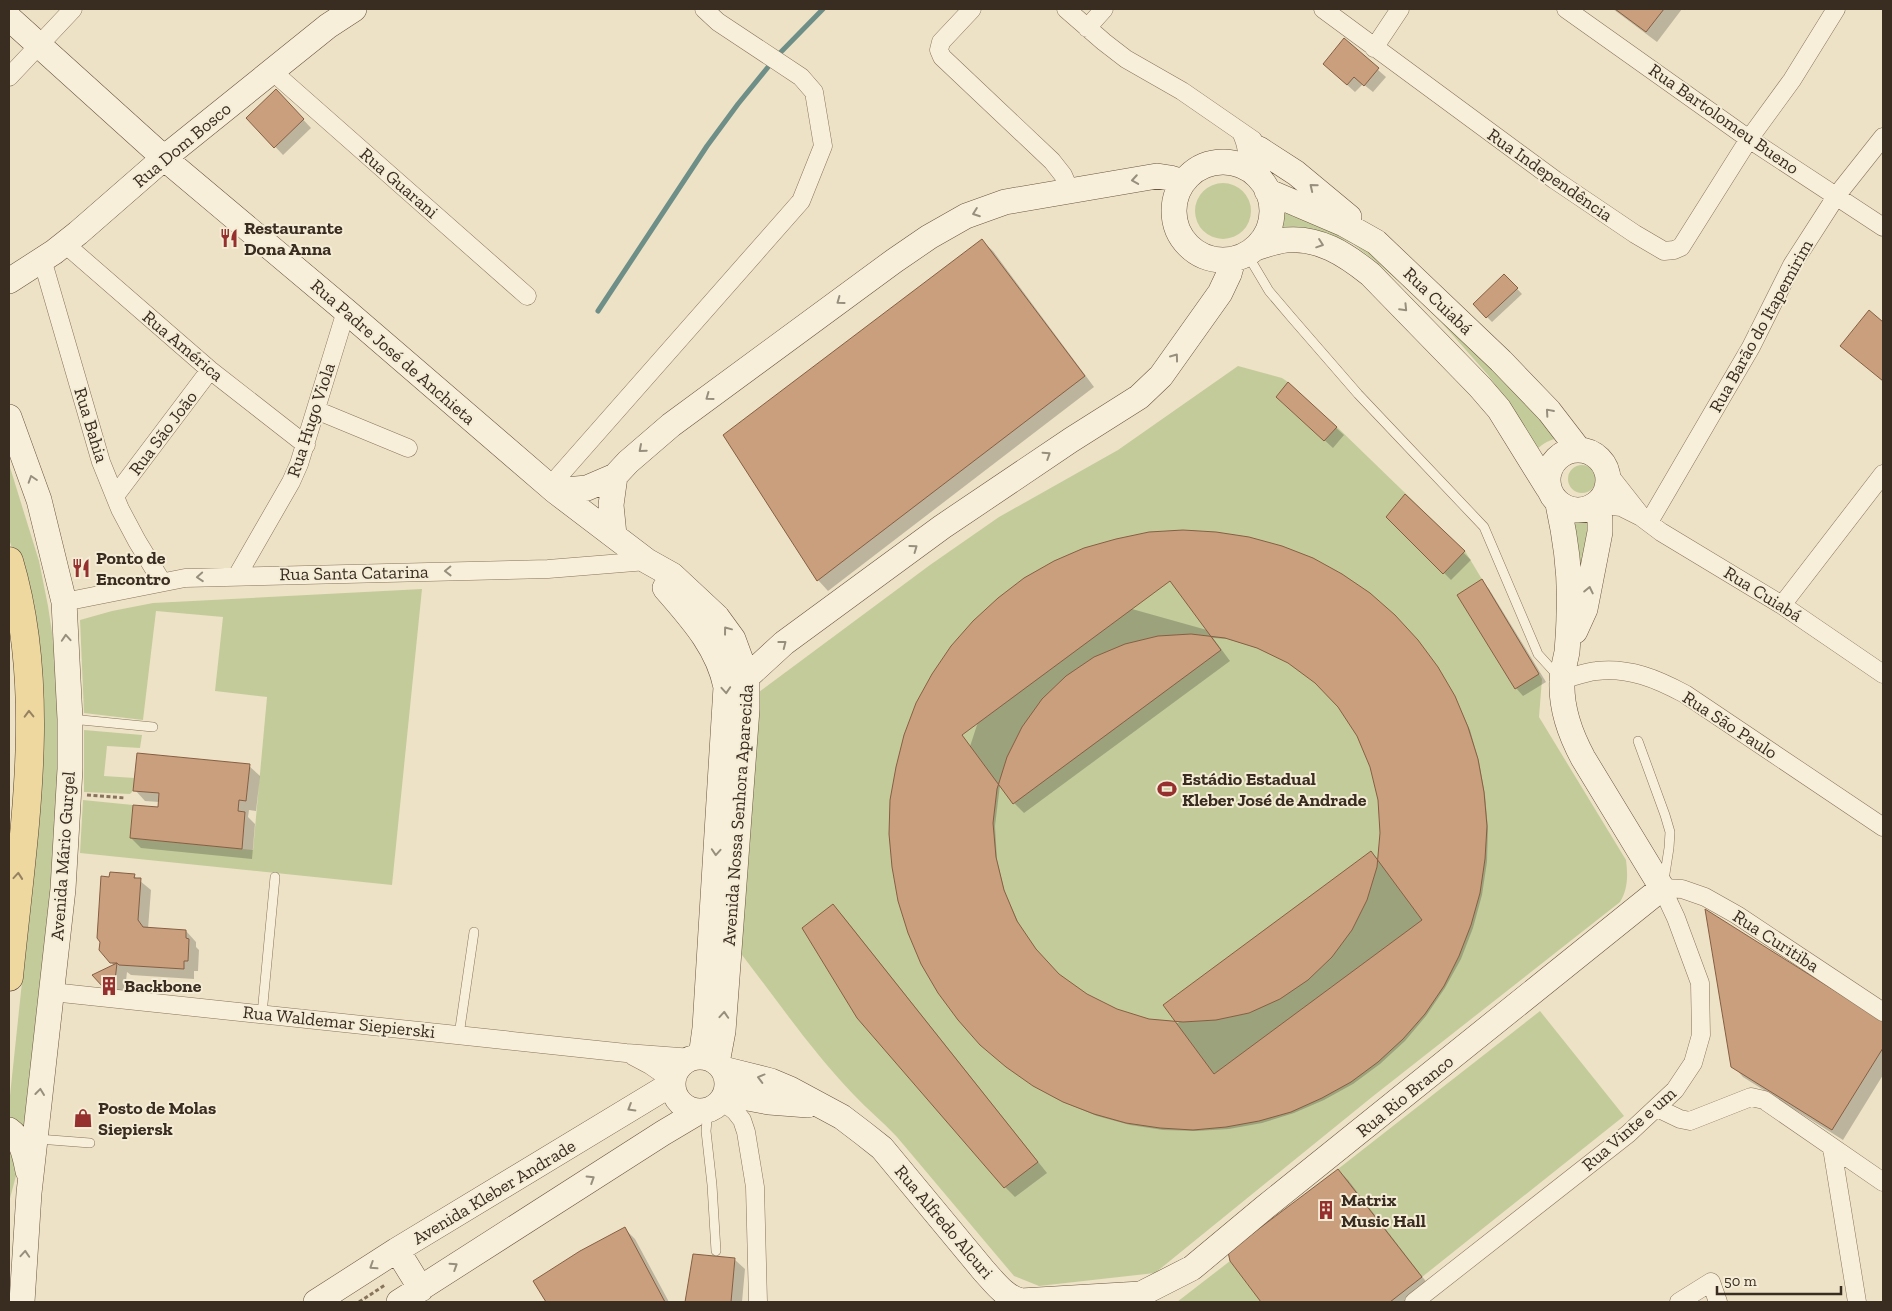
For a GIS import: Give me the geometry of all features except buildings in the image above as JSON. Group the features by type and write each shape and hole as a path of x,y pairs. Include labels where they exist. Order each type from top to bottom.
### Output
{"main road":[{"path":"9,561 16,586 28,667 30,760 9,977"}],"street":[{"path":"9,77 73,9"},
{"path":"552,489 800,200 823,146 814,92 801,78 718,22 704,9"},
{"path":"972,9 941,42 939,50 942,57 1052,161 1063,175 1070,191"},
{"path":"747,677 784,643 942,527 1054,450 1139,397 1161,376 1220,293 1229,274 1245,254 1266,236 1271,221 1272,206 1258,171 1253,140 1182,91 1126,59 1066,9"},
{"path":"1088,28 1104,9"},
{"name":"Rua Independência","path":"1322,9 1555,180 1635,234 1664,251 1681,247 1750,139 1792,80 1832,10"},
{"path":"1374,48 1400,9"},
{"name":"Rua Bartolomeu Bueno","path":"1566,9 1750,139 1837,195 1883,228"},
{"name":"Rua Dom Bosco","path":"9,281 65,244 164,158 347,10"},
{"name":"Rua Padre José de Anchieta","path":"9,18 164,158 346,311 552,489 647,561"},
{"name":"Rua Guarani","path":"272,71 527,296"},
{"name":"Rua Barão do Itapemirim","path":"1645,519 1750,347 1792,265 1837,195 1883,137"},
{"path":"1245,254 1218,260 1204,257 1191,249 1182,238 1175,225 1173,210 1182,182 1192,172 1211,163 1232,162 1258,171 1296,173 1376,242"},
{"name":"Rua Cuiabá","path":"1258,171 1376,242 1501,361 1549,411 1579,450"},
{"path":"552,489 587,488 615,476 635,455 670,425 929,237 966,216 1005,202 1157,176 1182,182"},
{"name":"Rua Cuiabá","path":"1245,254 1284,240 1312,241 1333,248 1370,274 1480,387 1498,409 1553,496"},
{"name":"Rua América","path":"65,244 210,370 306,445"},
{"name":"Rua Bahia","path":"42,259 98,453 115,496 137,541 162,582"},
{"name":"Rua Hugo Viola","path":"238,576 291,482 306,445 346,311"},
{"name":"Rua São João","path":"115,496 210,370"},
{"path":"316,410 408,448"},
{"name":"Avenida Mário Gurgel","path":"9,417 38,500 64,602 70,719 63,889 30,1183 22,1302"},
{"path":"1553,496 1567,509 1577,511 1586,510 1596,504 1602,499 1608,486 1607,472 1603,464 1589,452 1570,451 1554,461 1549,469 1547,478 1565,536 1569,586 1566,652 1562,680 1564,704 1573,739 1662,888"},
{"name":"Rua Cuiabá","path":"1607,472 1645,519 1661,532 1782,605 1883,674"},
{"path":"1782,605 1883,474"},
{"path":"614,535 611,505 615,476"},
{"path":"1566,652 1585,610 1600,532 1600,519 1596,504"},
{"name":"Rua Cuiabá","path":"1596,504 1621,507 1645,519"},
{"name":"Avenida Nossa Senhora Aparecida","path":"647,561 672,575 717,617 733,639 747,677 747,709 723,1031 709,1062"},
{"name":"Avenida Nossa Senhora Aparecida","path":"647,561 661,583 697,625 708,641 723,670 726,687 705,1028 709,1062"},
{"name":"Rua Santa Catarina","path":"64,602 185,578 548,569 647,561"},
{"name":"Rua São Paulo","path":"1562,680 1595,671 1628,671 1662,682 1685,694 1883,827"},
{"name":"Rua Curitiba","path":"1662,888 1682,889 1705,897 1737,915 1883,1012"},
{"name":"Rua Vinte e um","path":"1414,1302 1628,1134 1675,1090 1693,1063 1701,1035 1700,983 1676,918 1662,888"},
{"name":"Rua Rio Branco","path":"1139,1300 1192,1268 1662,888"},
{"name":"Rua Waldemar Siepierski","path":"52,992 709,1062"},
{"name":"Rua Waldemar Siepierski","path":"626,1053 650,1065 673,1082"},
{"path":"399,1302 663,1133 714,1104 726,1077 709,1062 679,1067 673,1082 674,1092 684,1106 714,1104 735,1111 742,1120 746,1132 755,1187 758,1302"},
{"name":"Rua Alfredo Alcuri","path":"709,1062 771,1081 842,1117 882,1148 990,1277 1013,1299 1021,1301 1139,1300"},
{"name":"Avenida Kleber Andrade","path":"316,1302 397,1250 673,1082"},
{"path":"1657,1108 1680,1119 1690,1121 1751,1097 1764,1100 1883,1182"},
{"name":"Rua Alfredo Alcuri","path":"714,1104 769,1102 820,1106"},
{"path":"9,1130 13,1133 24,1151 30,1183"},
{"path":"1832,1148 1857,1302"},
{"path":"397,1250 421,1288"},
{"path":"1679,1302 1711,1282 1718,1302"}],"lane":[{"path":"1245,254 1269,291 1358,394 1484,527 1538,654 1562,680"},
{"path":"70,719 153,726"},
{"path":"1638,741 1670,832 1662,888"},
{"path":"262,1014 275,877"},
{"path":"459,1035 474,932"},
{"path":"714,1104 706,1131 716,1251"},
{"path":"35,1139 90,1143"}],"path":[{"path":"68,794 125,798"}],"green space":[{"path":"1223,183 1234,185 1243,191 1249,200 1251,211 1249,222 1243,231 1234,237 1223,239 1212,237 1203,231 1197,222 1195,211 1197,200 1203,191 1212,185"},
{"path":"1280,206 1347,229 1423,303 1353,244 1332,235 1278,231"},
{"path":"1429,309 1562,437 1547,442 1535,451 1504,397 1488,375"},
{"name":"Estádio Estadual Kleber José de Andrade","path":"1238,366 1282,378 1288,382 1465,551 1542,679 1539,717 1626,860 1626,887 1620,902 1372,1097 1155,1273 1039,1286 1014,1276 897,1137 858,1100 823,1060 739,951 759,692 930,565 999,517 1118,450"},
{"path":"9,464 39,561 48,606 55,652 59,756 50,895 21,1157 9,1202 9,1105 31,897 18,567 9,539"},
{"path":"1582,465 1592,469 1596,479 1592,489 1582,493 1572,489 1568,479 1572,469"},
{"path":"1595,511 1579,612 1567,513 1586,515"},
{"path":"422,589 392,885 80,853 83,800 133,805 130,838 253,850 267,697 215,691 223,617 156,611 143,720 84,713 80,620 112,611 153,603"},
{"path":"84,730 142,735 140,748 107,746 104,776 135,778 133,791 130,794 84,792"},
{"path":"1540,1011 1624,1116 1422,1277 1338,1169"},
{"path":"1230,1261 1261,1302 1177,1302"}],"waterway":[{"path":"598,311 707,146 738,104 777,56 823,9"}],"place":[{"name":"Restaurante Dona Anna","path":"229,238"},
{"name":"Ponto de Encontro","path":"81,568"},
{"name":"Estádio Estadual Kleber José de Andrade","path":"1167,789"},
{"name":"Backbone","path":"109,986"},
{"name":"Posto de Molas Siepiersk","path":"83,1118"},
{"name":"Matrix Music Hall","path":"1326,1210"}]}
